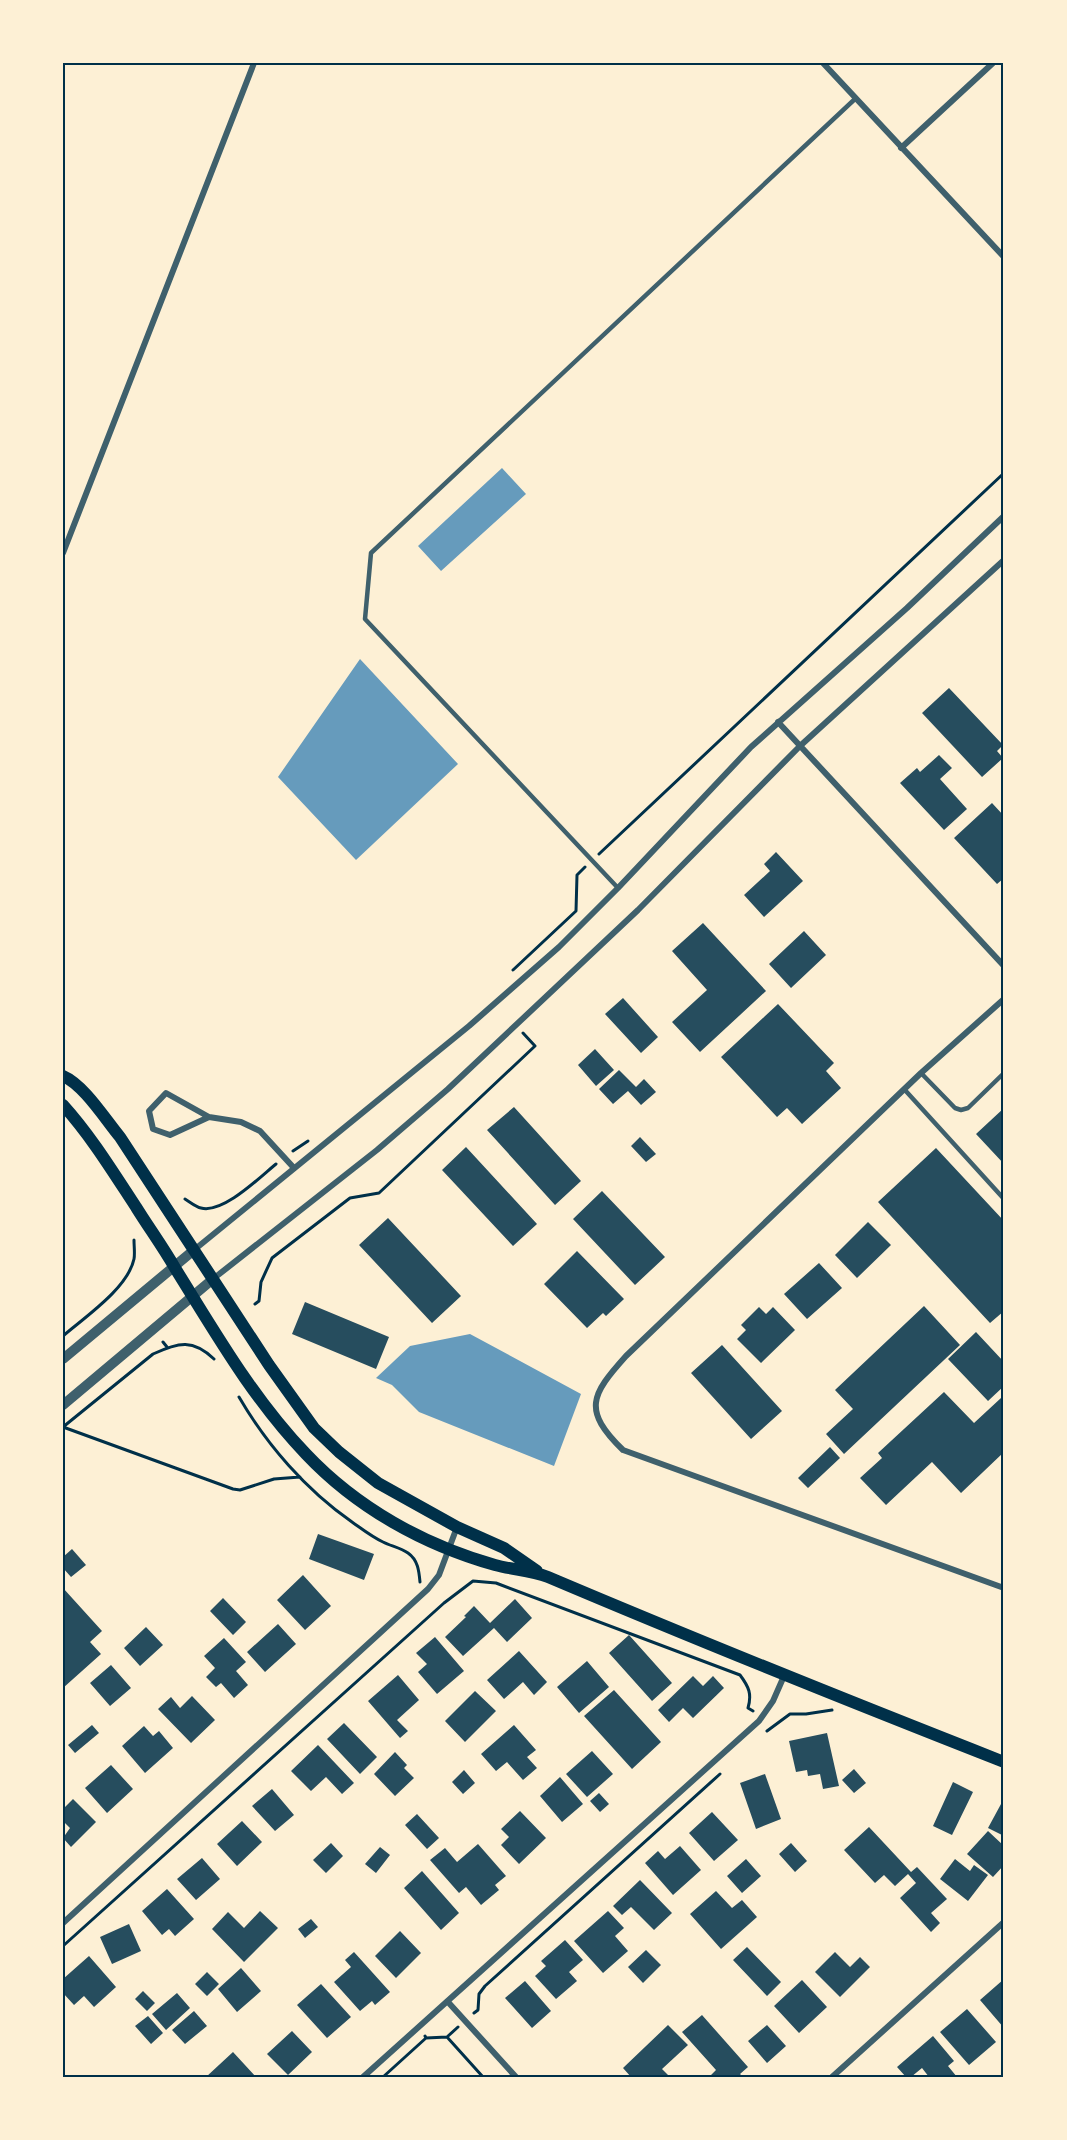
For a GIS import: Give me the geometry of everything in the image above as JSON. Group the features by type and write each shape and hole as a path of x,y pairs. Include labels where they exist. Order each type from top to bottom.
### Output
{"main road":[{"path":"63,1076 70,1079 93,1103 120,1137 269,1365 314,1428 339,1452 378,1483 457,1527 504,1548 540,1574"},
{"path":"63,1105 95,1144 256,1394 306,1455 368,1508 405,1530 449,1548 496,1565 540,1574 784,1676 1004,1762"}],"street":[{"path":"63,553 254,63"},
{"path":"823,63 1004,257"},
{"path":"901,148 993,63"},
{"path":"63,1359 478,1018 559,947 751,747 907,608 1004,516"},
{"path":"63,1405 192,1296 377,1150 448,1089 638,910 800,746 1004,560"},
{"path":"778,722 1004,966"},
{"path":"1004,999 904,1089 626,1356 603,1382 595,1401 597,1417 607,1435 623,1450 1004,1588"},
{"path":"209,1117 170,1136 153,1129 149,1111 166,1093 209,1117 241,1122 260,1131 294,1168"},
{"path":"63,1923 428,1589 439,1575 457,1527"},
{"path":"363,2077 759,1721 773,1701 784,1676"},
{"path":"832,2077 1004,1923"},
{"path":"448,2002 516,2077"}],"lane":[{"path":"618,888 366,619 371,554 856,98"},
{"path":"921,1073 956,1108 961,1110 968,1108 1004,1073"},
{"path":"904,1089 1004,1199"}],"path":[{"path":"511,971 576,911 576,875 1004,473"},
{"path":"255,1304 259,1301 261,1282 272,1258 350,1198 379,1192 535,1046 528,1038"},
{"path":"185,1199 200,1208 214,1209 265,1173"},
{"path":"227,1201 230,1206"},
{"path":"63,1336 120,1286 134,1259 134,1240"},
{"path":"269,1253 272,1258"},
{"path":"120,1286 124,1291"},
{"path":"164,1342 167,1347"},
{"path":"63,1427 153,1354 167,1347 182,1344 201,1347 203,1343"},
{"path":"63,1427 233,1489 240,1490 274,1479 300,1477 351,1522 381,1541 408,1554 415,1561 420,1572 420,1582"},
{"path":"63,1946 444,1603 473,1581 496,1582 740,1675 748,1685 751,1697 748,1708 752,1710"},
{"path":"763,1735 790,1714 830,1710 841,1714"},
{"path":"478,2010 479,1994 485,1986 728,1767"},
{"path":"383,2077 426,2037 447,2037 454,2031"},
{"path":"447,2037 483,2077"}],"water":[{"path":"502,468 526,494 441,571 418,546"},
{"path":"360,659 458,764 356,860 278,777"},
{"path":"470,1334 581,1394 554,1466 419,1412 392,1385 376,1378 410,1346"}],"building":[{"path":"949,688 1003,745 997,751 1003,758 982,777 922,713"},
{"path":"939,755 952,768 940,779 967,809 944,830 900,783 917,768 920,772"},
{"path":"992,803 1004,816 1004,878 997,884 954,838"},
{"path":"776,852 803,881 764,917 744,895 770,871 764,864"},
{"path":"703,923 766,991 700,1052 672,1022 707,990 672,951"},
{"path":"804,931 826,955 791,988 769,964"},
{"path":"623,998 658,1037 641,1053 605,1014"},
{"path":"778,1004 834,1063 826,1071 841,1088 802,1124 787,1108 777,1117 721,1057"},
{"path":"595,1049 614,1070 596,1086 578,1065"},
{"path":"619,1070 636,1087 644,1079 656,1092 641,1105 628,1091 613,1104 599,1089"},
{"path":"514,1107 581,1181 555,1205 487,1130"},
{"path":"1004,1108 1004,1164 976,1134"},
{"path":"640,1137 656,1154 646,1162 631,1146"},
{"path":"466,1147 537,1224 513,1246 442,1170"},
{"path":"936,1148 1004,1221 1004,1311 990,1323 878,1202"},
{"path":"602,1191 665,1257 635,1285 573,1219"},
{"path":"388,1218 461,1296 432,1323 359,1245"},
{"path":"868,1222 891,1245 857,1278 835,1255"},
{"path":"577,1251 624,1299 606,1316 603,1313 587,1328 544,1284"},
{"path":"819,1263 842,1288 807,1319 784,1294"},
{"path":"305,1302 389,1337 376,1369 292,1334"},
{"path":"924,1306 960,1345 844,1454 826,1434 853,1409 835,1390"},
{"path":"759,1307 766,1314 773,1307 795,1330 761,1363 737,1339 746,1330 741,1325"},
{"path":"976,1332 1004,1362 1004,1386 988,1401 948,1359"},
{"path":"722,1345 782,1411 751,1439 691,1373"},
{"path":"944,1392 974,1423 1001,1398 1004,1402 1004,1452 961,1493 932,1462 886,1505 860,1478 882,1458 878,1453"},
{"path":"830,1447 840,1458 808,1488 798,1478"},
{"path":"318,1534 374,1554 364,1580 309,1559"},
{"path":"72,1549 86,1565 71,1577 63,1568 63,1557"},
{"path":"303,1575 331,1606 305,1630 277,1600"},
{"path":"63,1588 102,1631 90,1642 101,1654 63,1688"},
{"path":"223,1598 246,1622 233,1635 210,1611"},
{"path":"515,1599 532,1618 507,1642 494,1628 463,1656 445,1637 474,1606 490,1623"},
{"path":"278,1624 296,1644 265,1672 247,1652"},
{"path":"146,1627 163,1645 140,1666 124,1648"},
{"path":"629,1635 672,1683 652,1701 609,1653"},
{"path":"435,1637 464,1671 437,1694 418,1672 427,1664 416,1653"},
{"path":"224,1638 246,1662 236,1671 248,1685 234,1698 221,1683 216,1687 206,1677 215,1668 204,1656"},
{"path":"519,1651 547,1682 534,1695 523,1682 504,1699 487,1680"},
{"path":"587,1661 609,1687 579,1713 557,1687"},
{"path":"111,1665 131,1688 110,1706 90,1683"},
{"path":"398,1675 419,1700 397,1720 408,1731 400,1738 368,1701"},
{"path":"693,1676 703,1686 713,1676 724,1688 693,1718 683,1708 669,1722 658,1710"},
{"path":"614,1690 661,1742 632,1769 584,1716"},
{"path":"475,1691 496,1711 465,1742 445,1721"},
{"path":"192,1696 215,1720 191,1743 158,1709 171,1697 180,1708"},
{"path":"344,1723 377,1757 360,1774 327,1739"},
{"path":"92,1725 99,1733 75,1753 68,1745"},
{"path":"514,1725 536,1750 527,1757 537,1768 523,1780 507,1762 496,1771 481,1754"},
{"path":"144,1726 153,1736 159,1731 173,1748 145,1773 122,1746"},
{"path":"827,1733 839,1786 823,1789 820,1774 808,1776 807,1770 796,1772 789,1741"},
{"path":"318,1745 354,1783 342,1794 326,1777 311,1791 291,1771"},
{"path":"592,1751 613,1774 587,1797 566,1774"},
{"path":"395,1752 407,1765 404,1768 414,1778 395,1796 374,1774"},
{"path":"111,1765 133,1789 107,1813 85,1788"},
{"path":"854,1769 866,1783 854,1793 842,1780"},
{"path":"464,1770 475,1783 463,1794 452,1782"},
{"path":"765,1774 781,1819 756,1829 740,1783"},
{"path":"560,1777 583,1804 562,1822 540,1796"},
{"path":"953,1782 973,1792 952,1835 933,1826"},
{"path":"272,1789 294,1815 275,1831 252,1806"},
{"path":"599,1793 609,1804 600,1812 590,1801"},
{"path":"73,1799 96,1822 71,1847 63,1838 70,1828 63,1821 63,1809"},
{"path":"1001,1804 1004,1806 1004,1836 988,1828"},
{"path":"520,1811 546,1838 519,1864 501,1845 509,1837 501,1829"},
{"path":"712,1812 738,1840 714,1861 689,1833"},
{"path":"417,1814 439,1838 427,1849 405,1825"},
{"path":"242,1821 262,1842 237,1866 217,1844"},
{"path":"869,1827 911,1872 917,1867 947,1899 931,1913 940,1923 931,1932 900,1898 916,1883 908,1874 895,1886 884,1875 875,1883 844,1850"},
{"path":"988,1831 1004,1846 1004,1865 993,1877 967,1854"},
{"path":"331,1843 343,1856 326,1873 313,1860"},
{"path":"791,1843 807,1861 795,1872 779,1854"},
{"path":"478,1844 506,1876 495,1885 499,1890 481,1905 466,1887 459,1893 430,1860 445,1848 457,1862"},
{"path":"680,1846 701,1870 673,1895 645,1863 658,1851 665,1859"},
{"path":"380,1847 390,1855 376,1873 365,1864"},
{"path":"202,1858 220,1879 196,1900 177,1879"},
{"path":"746,1859 761,1876 742,1893 727,1876"},
{"path":"955,1859 970,1871 974,1865 988,1875 968,1901 940,1879"},
{"path":"422,1871 459,1913 441,1930 404,1888"},
{"path":"640,1880 672,1913 654,1930 631,1907 622,1915 613,1906"},
{"path":"167,1889 194,1919 175,1936 169,1929 162,1935 142,1911"},
{"path":"716,1891 732,1908 742,1900 757,1917 721,1949 690,1914"},
{"path":"260,1911 278,1928 244,1962 212,1929 228,1912 244,1928"},
{"path":"608,1911 624,1928 615,1936 628,1951 603,1973 574,1941"},
{"path":"311,1919 318,1927 305,1938 298,1929"},
{"path":"129,1924 141,1951 112,1964 100,1937"},
{"path":"400,1931 421,1953 396,1978 375,1956"},
{"path":"565,1940 583,1960 569,1972 577,1981 556,1999 535,1976 546,1966 541,1961"},
{"path":"747,1947 781,1982 767,1996 733,1960"},
{"path":"646,1950 661,1965 643,1983 628,1967"},
{"path":"354,1952 390,1992 375,2005 372,2001 360,2011 334,1982 351,1967 345,1960"},
{"path":"835,1952 850,1967 860,1957 870,1967 840,1997 815,1972"},
{"path":"89,1956 116,1987 94,2007 84,1996 74,2005 63,1993 63,1979"},
{"path":"241,1968 261,1991 237,2012 218,1989"},
{"path":"207,1972 219,1984 207,1996 195,1984"},
{"path":"1004,1979 1004,2028 980,2000"},
{"path":"802,1980 827,2007 799,2033 774,2006"},
{"path":"525,1981 551,2011 532,2028 505,1998"},
{"path":"321,1984 351,2017 327,2038 297,2005"},
{"path":"143,1991 155,2003 147,2011 135,1999"},
{"path":"177,1993 190,2008 166,2030 152,2014"},
{"path":"967,2009 996,2042 969,2065 940,2032"},
{"path":"194,2011 207,2026 185,2044 172,2030"},
{"path":"702,2015 748,2067 740,2074 743,2077 709,2077 716,2070 682,2032"},
{"path":"148,2016 163,2033 151,2044 135,2026"},
{"path":"668,2025 688,2045 662,2069 670,2077 631,2077 623,2068"},
{"path":"767,2025 786,2046 767,2063 748,2041"},
{"path":"292,2031 312,2052 288,2075 267,2054"},
{"path":"933,2036 954,2061 948,2066 957,2077 929,2077 922,2068 911,2077 906,2077 897,2067"},
{"path":"233,2052 256,2077 206,2077"}]}
